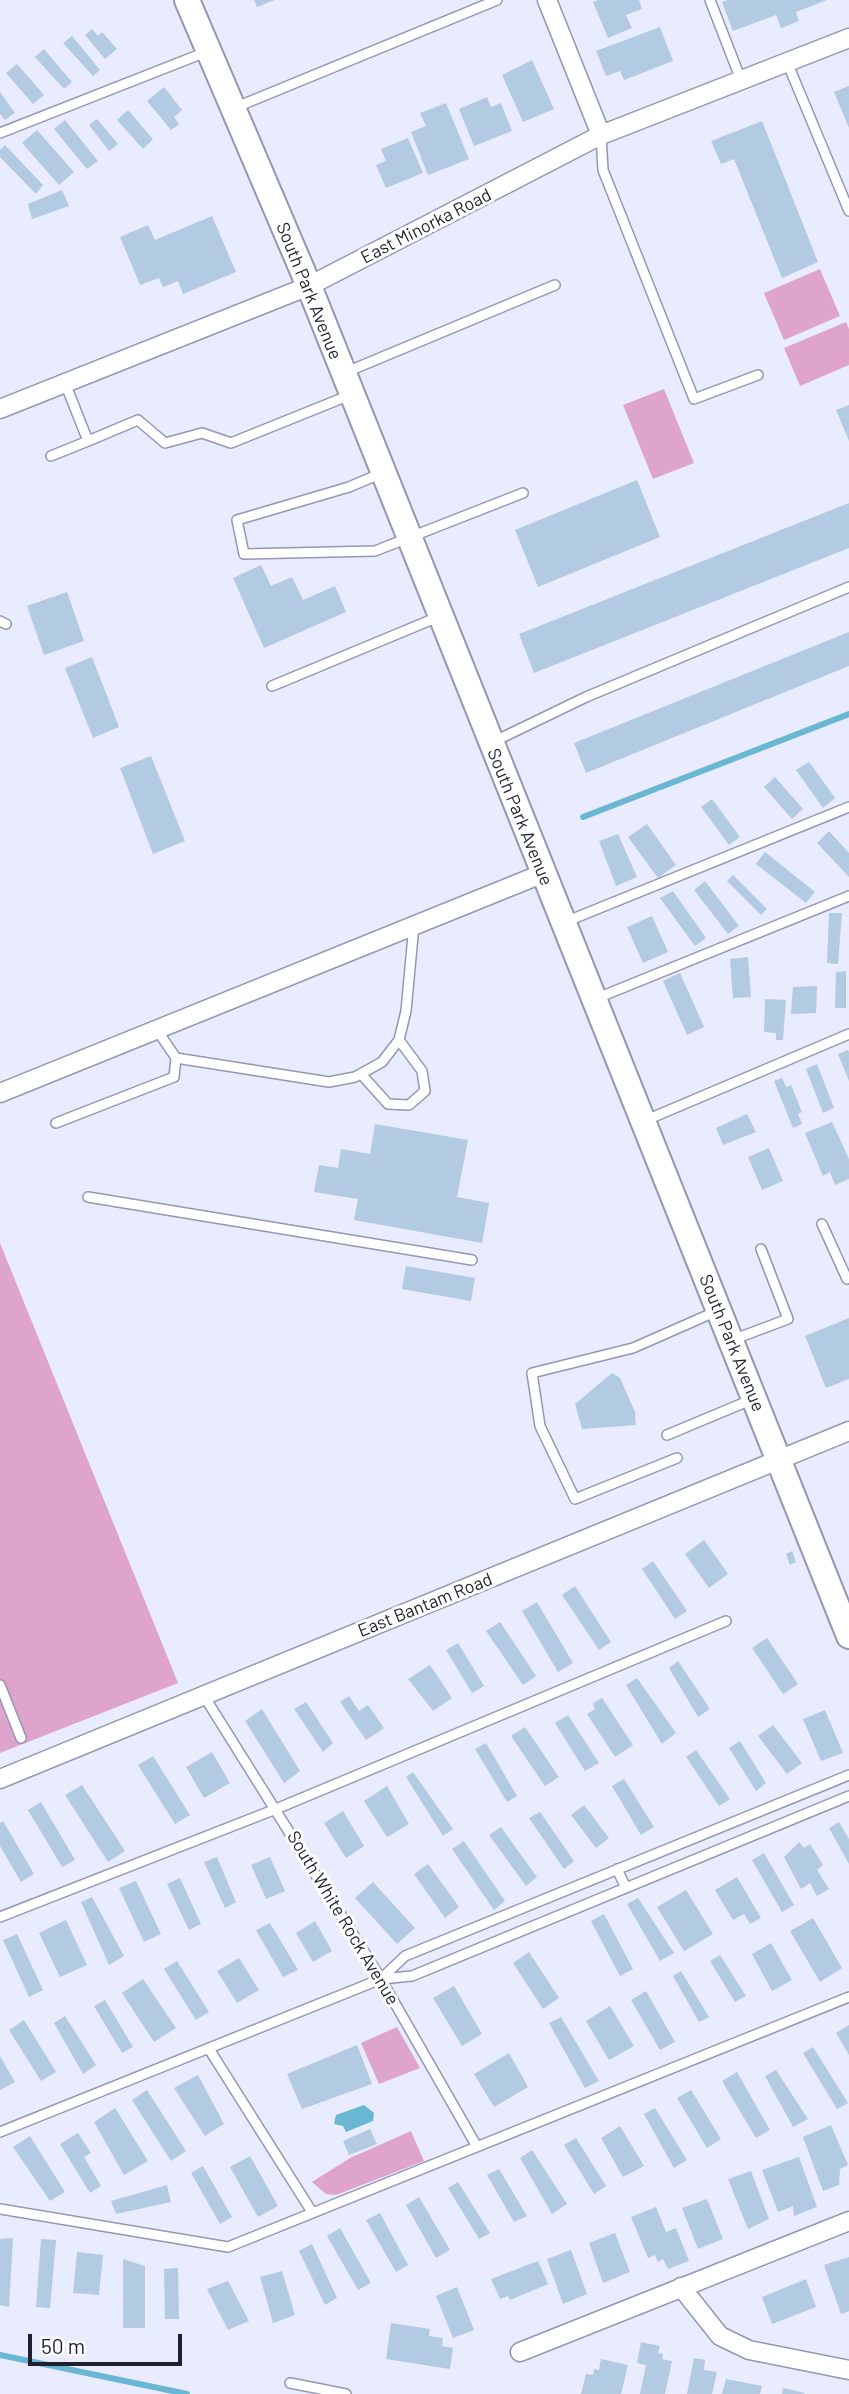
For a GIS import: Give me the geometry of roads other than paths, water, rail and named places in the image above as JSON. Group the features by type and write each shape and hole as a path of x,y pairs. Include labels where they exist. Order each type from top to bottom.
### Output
{"main road":[{"name":"South Park Avenue","path":"187,0 309,286 849,1636"}],"street":[{"path":"547,0 601,135"},
{"name":"East Minorka Road","path":"0,409 309,286 601,135 849,37"},
{"path":"0,1093 544,873"},
{"name":"East Bantam Road","path":"0,1779 849,1431"},
{"path":"520,2351 849,2221"},
{"path":"681,2287 720,2336 749,2350 849,2370"}],"lane":[{"path":"232,109 496,0"},
{"path":"710,0 741,80"},
{"path":"0,132 208,52"},
{"path":"787,62 849,211"},
{"path":"601,135 603,170 694,399 758,375"},
{"path":"51,456 138,421 165,443 202,433 231,443 347,384 555,285"},
{"path":"65,383 88,441"},
{"path":"382,473 349,487 237,520 244,554 375,551 409,540 523,493"},
{"path":"490,744 586,697 849,587"},
{"path":"272,686 440,616"},
{"path":"563,923 849,807"},
{"path":"594,1000 849,896"},
{"path":"176,1058 329,1082 361,1073 382,1062 399,1040 406,1011 414,925"},
{"path":"56,1124 174,1077 176,1058 157,1030"},
{"path":"643,1122 849,1034"},
{"path":"361,1073 388,1104 409,1105 425,1091 422,1070 399,1040"},
{"path":"88,1197 472,1260"},
{"path":"822,1224 847,1279"},
{"path":"731,1341 788,1319 761,1249"},
{"path":"677,1458 575,1499 540,1426 532,1373 633,1348 719,1311"},
{"path":"667,1435 754,1398"},
{"path":"0,1917 276,1809 726,1621"},
{"path":"0,1685 22,1738"},
{"name":"South White Rock Avenue","path":"204,1696 381,1979 476,2145"},
{"path":"381,1979 405,1956 849,1775"},
{"path":"0,2132 381,1979 412,1976 849,1796"},
{"path":"617,1869 626,1888"},
{"path":"0,2209 228,2247 849,1997"},
{"path":"209,2049 312,2212"},
{"path":"290,2383 346,2394"}],"water":[{"path":"364,2105 374,2113 373,2121 346,2132 343,2126 334,2124 336,2115"}],"waterway":[{"path":"583,817 849,714"},
{"path":"0,2355 187,2394"}]}
